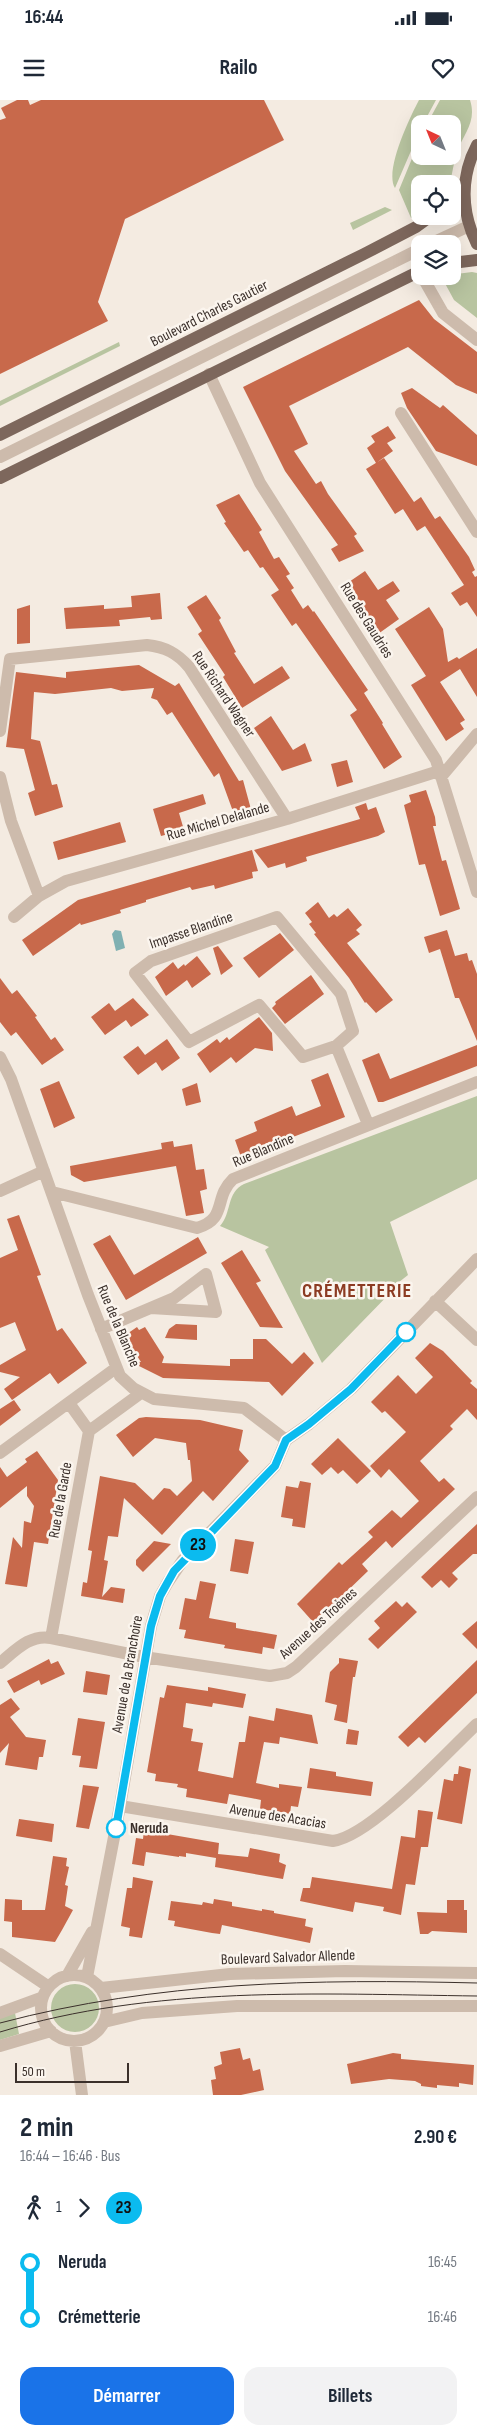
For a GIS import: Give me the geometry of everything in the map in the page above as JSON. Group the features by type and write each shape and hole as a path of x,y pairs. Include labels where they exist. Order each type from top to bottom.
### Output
{"main road":[{"path":"477,145 469,163 464,184 464,205 469,226 477,244"},
{"path":"461,188 464,184"},
{"name":"Boulevard Charles Gautier","path":"0,435 419,225"},
{"path":"461,262 477,260"},
{"path":"0,478 411,276"}],"street":[{"path":"450,235 469,226"},
{"path":"0,458 411,253"},
{"path":"427,285 443,313 477,340"},
{"name":"Rue des Gaudries","path":"209,374 260,483 436,760 477,892"},
{"path":"401,413 477,532"},
{"name":"Rue Richard Wagner","path":"0,730 10,658 146,645 175,653 190,667 286,818"},
{"path":"440,774 477,734"},
{"name":"Rue Michel Delalande","path":"14,917 39,896 66,881 440,774"},
{"path":"0,777 11,820 39,896"},
{"name":"Impasse Blandine","path":"277,918 342,994 353,1031 336,1046 303,1057 259,1005 189,1042 135,973 150,960 277,918"},
{"path":"336,1046 368,1124"},
{"name":"Rue de la Blanche","path":"0,1057 11,1079 116,1368 126,1382 140,1392 166,1401 202,1402 244,1408 286,1440"},
{"name":"Rue Blandine","path":"52,1192 197,1228 211,1223 217,1217 223,1192 233,1179 477,1082"},
{"path":"0,1191 44,1172"},
{"path":"286,1440 309,1424 351,1389 477,1260"},
{"path":"101,1329 174,1298 206,1274 216,1312 151,1308"},
{"path":"435,1301 477,1340"},
{"path":"0,1453 116,1368"},
{"path":"69,1404 89,1431 140,1392"},
{"name":"Rue de la Garde","path":"51,1638 89,1431"},
{"name":"Avenue de la Branchoire","path":"87,1977 120,1806 144,1657 155,1610 174,1571 275,1466 286,1440"},
{"name":"Avenue des Troènes","path":"144,1657 270,1676 286,1673 296,1667 477,1497"},
{"path":"0,1663 31,1639 42,1636 144,1657"},
{"name":"Avenue des Acacias","path":"120,1806 333,1841 339,1840 358,1832 375,1820 477,1724"},
{"name":"Avenue de la Branchoire","path":"67,1976 98,1921"},
{"path":"0,1954 46,1992"},
{"name":"Boulevard Salvador Allende","path":"101,1988 230,1974 345,1971 477,1973"},
{"path":"0,2013 46,1992 57,1980 67,1976 87,1977 101,1988 107,2004 104,2022 91,2036 75,2041 61,2038 51,2031 42,2013 46,1992"},
{"path":"104,2022 142,2014 237,2006 477,2006"},
{"path":"0,2046 51,2031"},
{"path":"75,2041 82,2095"}],"green space":[{"path":"419,100 436,100 428,115 412,115"},
{"path":"440,100 470,100 472,108 471,121 461,144 461,115 432,115"},
{"path":"411,118 411,151 395,188 393,169 395,157"},
{"path":"411,161 411,165 454,165 452,175 411,175 411,218 399,190"},
{"path":"385,207 392,210 353,230 350,223"},
{"path":"461,273 477,273 477,318 454,300 446,285 461,285"},
{"path":"119,342 120,346 0,406 0,401"},
{"path":"477,1096 477,1179 390,1222 408,1275 394,1286 395,1288 322,1363 265,1250 269,1247 220,1226 224,1221 234,1193 244,1184"},
{"path":"75,1984 84,1986 92,1991 97,1999 99,2008 97,2017 92,2025 84,2030 75,2032 66,2030 58,2025 53,2017 51,2008 53,1999 58,1991 66,1986"},
{"path":"15,2013 19,2034 0,2040 0,2018"}],"water":[{"path":"115,930 121,931 125,948 116,951 112,934"}],"building":[{"path":"17,100 28,100 30,105 41,100 264,100 284,140 125,219 98,302 108,321 0,374 0,120 6,118 1,108"},
{"path":"419,300 434,319 477,352 477,394 456,385 408,347 289,406 308,444 294,451 316,484 321,481 328,494 357,534 354,536 364,551 339,562 331,549 338,545 285,471 243,387"},
{"path":"412,388 440,408 443,405 477,435 477,466 436,451 407,408 401,393"},
{"path":"388,426 396,438 387,443 393,451 376,463 367,448 375,442 371,436"},
{"path":"384,458 414,502 421,497 435,519 440,516 469,557 475,570 472,572 475,577 477,576 477,617 467,602 460,606 451,593 464,585 425,526 417,531 403,509 395,514 366,469"},
{"path":"239,494 262,530 259,532 274,559 279,557 290,574 286,576 294,588 291,590 303,609 308,605 314,611 368,690 364,693 402,757 384,769 350,715 357,710 296,623 292,626 271,595 279,590 263,567 260,568 248,550 244,552 224,523 226,522 216,505"},
{"path":"365,571 378,590 393,581 400,591 386,600 399,619 378,634 346,584"},
{"path":"160,593 162,619 151,620 150,617 119,620 120,626 66,629 64,608 104,605 104,609 132,607 131,596"},
{"path":"206,595 221,618 219,620 236,652 234,653 254,684 282,666 290,678 242,708 223,677 225,675 198,634 202,631 187,607"},
{"path":"30,605 30,643 17,644 17,609"},
{"path":"429,607 443,629 448,662 457,657 459,659 477,648 477,697 460,669 440,682 465,720 460,723 464,729 446,741 411,685 426,676 395,629"},
{"path":"139,665 175,686 179,683 239,781 243,780 252,813 235,817 219,773 214,777 172,712 167,715 157,700 151,698 154,688 122,691 111,688 55,694 34,692 31,739 40,741 52,785 57,784 63,807 35,816 28,793 35,790 24,749 6,747 16,672 66,678 66,672"},
{"path":"271,716 293,750 305,743 312,761 282,771 254,728"},
{"path":"347,760 353,782 337,787 331,764"},
{"path":"426,790 435,817 436,826 433,826 442,861 446,860 460,909 440,916 425,864 419,865 404,805 411,802 409,795"},
{"path":"203,794 206,804 179,813 184,830 161,836 153,809"},
{"path":"366,803 368,810 376,807 385,832 378,836 306,857 307,861 286,868 285,863 268,868 254,850 360,819 355,807"},
{"path":"120,822 126,842 58,860 53,842"},
{"path":"252,850 258,871 252,872 253,878 215,889 214,885 192,890 190,887 146,900 146,902 120,910 121,913 81,925 80,923 33,956 22,940 78,900"},
{"path":"318,902 329,918 334,914 337,917 348,908 362,925 356,930 360,934 347,943 393,1000 376,1013 365,1003 349,978 314,934 316,933 309,924 312,922 305,913"},
{"path":"447,930 455,956 467,953 469,961 472,960 477,974 477,1041 459,998 455,998 440,949 429,953 424,937"},
{"path":"280,933 294,950 259,978 243,958"},
{"path":"218,946 233,966 221,975 213,948"},
{"path":"197,956 211,974 192,988 187,980 166,996 155,977 173,962 178,969"},
{"path":"311,975 324,994 285,1024 272,1008 276,1004 275,1002"},
{"path":"0,978 12,994 17,990 37,1016 35,1017 51,1040 55,1037 64,1050 42,1065 16,1032 11,1036 0,1022"},
{"path":"133,998 149,1015 131,1027 126,1020 105,1035 91,1017 109,1003 115,1011"},
{"path":"259,1017 272,1033 273,1051 255,1048 236,1063 231,1057 210,1073 197,1054 217,1039 220,1043 227,1037 229,1040"},
{"path":"167,1039 180,1058 162,1071 156,1062 138,1075 123,1057 138,1046 145,1055"},
{"path":"477,1045 477,1066 383,1102 378,1102 362,1060 379,1053 390,1079"},
{"path":"328,1073 345,1117 241,1157 235,1140 257,1131 254,1122 292,1106 296,1116 321,1106 311,1080"},
{"path":"59,1081 75,1118 54,1128 40,1089"},
{"path":"197,1083 201,1102 186,1106 182,1089"},
{"path":"173,1141 174,1147 192,1144 196,1170 204,1169 207,1189 200,1191 204,1213 186,1216 176,1166 84,1182 71,1175 70,1166 162,1149 161,1143"},
{"path":"19,1215 41,1275 37,1276 57,1331 62,1328 87,1363 58,1384 50,1373 12,1400 4,1389 20,1377 0,1372 0,1365 26,1350 15,1322 0,1328 0,1258 18,1250 7,1219"},
{"path":"110,1235 134,1275 198,1237 207,1253 126,1300 93,1244"},
{"path":"242,1250 261,1281 256,1283 283,1328 260,1327 221,1263"},
{"path":"176,1324 197,1325 197,1340 165,1338 169,1329"},
{"path":"137,1327 139,1330 145,1327 164,1357 162,1363 230,1366 230,1359 253,1359 253,1339 266,1339 292,1364 304,1352 314,1363 282,1396 269,1382 163,1378 129,1361 141,1362 124,1336"},
{"path":"430,1343 443,1351 472,1381 470,1383 477,1389 477,1420 467,1409 450,1426 453,1429 420,1461 439,1482 444,1478 455,1489 392,1548 386,1541 362,1564 368,1571 314,1623 297,1604 339,1562 342,1565 373,1537 368,1532 392,1510 401,1518 419,1501 389,1469 381,1478 370,1466 406,1432 385,1411 382,1413 371,1402 398,1375 416,1394 433,1377 415,1358"},
{"path":"14,1400 21,1410 0,1426 0,1409"},
{"path":"139,1418 200,1420 243,1430 239,1450 249,1461 213,1501 203,1491 162,1535 124,1498 118,1537 108,1536 104,1560 108,1561 102,1597 111,1587 125,1589 123,1603 81,1596 83,1582 87,1583 92,1551 88,1550 100,1476 135,1483 153,1500 164,1488 170,1489 177,1496 192,1481 186,1443 155,1438 133,1457 116,1435"},
{"path":"338,1438 371,1471 357,1484 343,1470 338,1474 331,1467 322,1475 311,1464"},
{"path":"37,1451 58,1480 48,1544 34,1542 27,1587 5,1584 13,1537 22,1548 24,1521 31,1523 34,1506 27,1496 27,1486 0,1508 0,1467 7,1477 27,1462 25,1459"},
{"path":"300,1481 311,1483 305,1528 292,1526 293,1519 281,1517 286,1486 298,1488"},
{"path":"477,1524 477,1554 473,1554 452,1573 458,1579 449,1588 441,1580 432,1588 421,1577"},
{"path":"235,1539 254,1542 248,1574 230,1571"},
{"path":"154,1541 171,1544 143,1572 136,1565 136,1560"},
{"path":"200,1581 216,1584 209,1618 236,1623 236,1628 277,1635 274,1649 263,1647 262,1654 224,1648 225,1645 184,1638 186,1630 179,1629 185,1598 196,1600"},
{"path":"396,1601 402,1607 407,1602 417,1612 378,1649 368,1639 380,1628 374,1621"},
{"path":"477,1621 477,1649 462,1634"},
{"path":"339,1658 358,1661 355,1677 353,1677 347,1723 334,1720 337,1705 325,1702 330,1672 339,1663"},
{"path":"49,1659 51,1664 58,1661 65,1674 41,1685 39,1680 14,1693 7,1681"},
{"path":"477,1660 477,1693 425,1743 419,1737 408,1747 398,1737"},
{"path":"86,1671 110,1675 107,1695 83,1692"},
{"path":"167,1685 208,1691 208,1687 246,1694 243,1708 213,1703 212,1707 186,1703 183,1727 193,1729 191,1741 203,1743 198,1771 233,1778 239,1742 245,1742 249,1716 274,1721 276,1708 312,1715 318,1744 280,1737 279,1744 264,1742 256,1783 279,1788 279,1784 302,1787 298,1807 291,1806 290,1814 260,1809 261,1800 229,1794 227,1804 186,1797 187,1789 177,1787 178,1784 155,1781 156,1774 147,1772 160,1697 164,1698"},
{"path":"11,1698 20,1709 10,1717 26,1737 46,1740 43,1757 39,1757 37,1770 5,1765 9,1743 0,1753 0,1705"},
{"path":"78,1718 105,1722 97,1769 79,1767 81,1756 72,1755"},
{"path":"348,1729 359,1731 357,1745 346,1744"},
{"path":"459,1766 471,1769 462,1824 437,1819 444,1779 453,1781 454,1774 458,1774"},
{"path":"310,1768 336,1772 336,1776 373,1782 371,1796 307,1788"},
{"path":"83,1785 99,1787 89,1829 76,1827"},
{"path":"418,1810 433,1812 428,1847 421,1847 415,1885 406,1884 401,1915 383,1911 384,1907 355,1902 353,1912 300,1901 303,1888 310,1888 312,1877 392,1889 401,1836 415,1838"},
{"path":"19,1819 54,1824 52,1842 16,1836"},
{"path":"144,1830 219,1843 218,1854 248,1857 250,1848 280,1854 279,1862 286,1865 283,1879 215,1867 216,1858 186,1853 186,1857 179,1857 146,1852 144,1866 132,1864 136,1838 143,1839"},
{"path":"53,1856 67,1858 66,1866 69,1867 65,1885 68,1886 65,1906 73,1910 55,1942 12,1937 12,1922 4,1921 5,1899 22,1900 22,1910 45,1910"},
{"path":"133,1877 153,1881 142,1938 129,1936 130,1928 121,1926 127,1888 132,1888"},
{"path":"214,1899 232,1902 232,1906 274,1911 274,1913 306,1919 305,1926 313,1928 310,1943 222,1925 220,1934 212,1933 174,1926 175,1921 168,1920 171,1901 202,1905 203,1902 213,1904"},
{"path":"447,1900 464,1900 464,1910 467,1910 467,1933 432,1931 428,1934 420,1934 417,1912 447,1913"},
{"path":"240,2048 243,2060 250,2058 253,2071 260,2069 264,2090 241,2095 213,2095 211,2080 216,2079 214,2067 222,2064 220,2052"},
{"path":"393,2053 401,2054 401,2059 474,2065 473,2085 459,2083 459,2087 437,2085 437,2088 421,2086 421,2084 415,2081 389,2079 351,2084 347,2064"}],"tram line":[{"path":"0,2023 118,1998 237,1986 356,1982 477,1983"},
{"path":"0,2032 58,2017 117,2006 177,1999 297,1994 477,1996"}],"bus line":[{"name":"23","path":"116,1828 144,1657 155,1610 160,1596 174,1571 275,1466 286,1440 336,1403 406,1332"}],"place":[{"name":"Neruda","path":"116,1828"}],"district":[{"name":"CRÉMETTERIE","path":"357,1290"}]}
